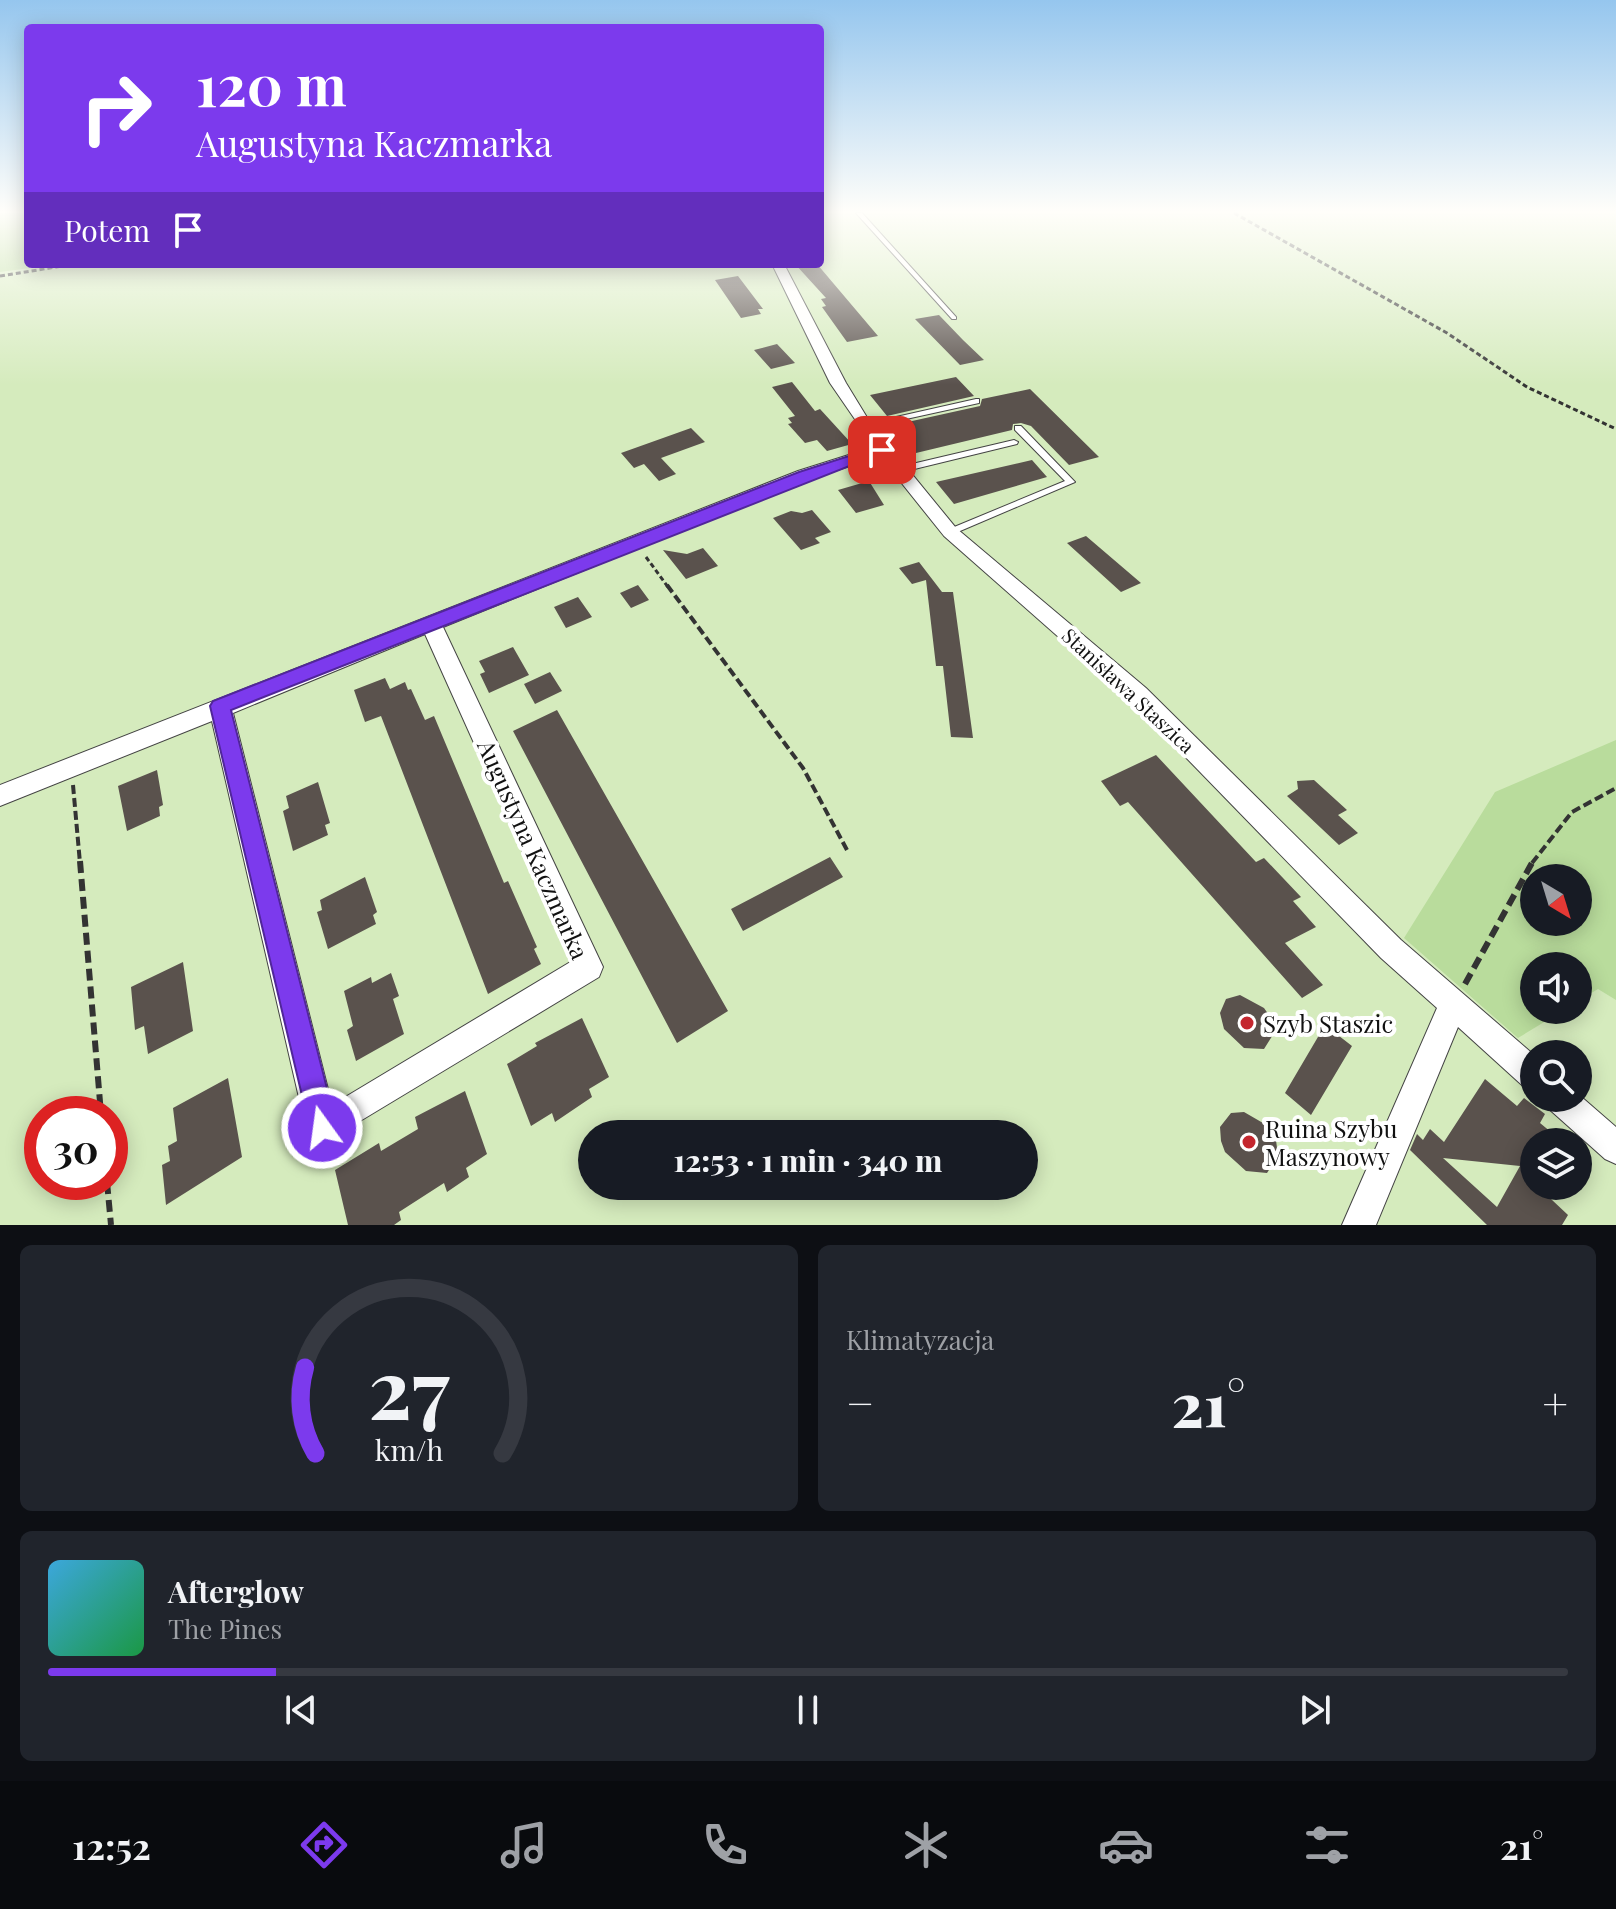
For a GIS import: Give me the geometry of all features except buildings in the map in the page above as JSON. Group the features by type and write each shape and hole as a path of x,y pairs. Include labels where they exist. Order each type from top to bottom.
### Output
{"street":[{"name":"Stanisława Staszica","path":"781,270 838,383 865,426 950,532 1138,694 1391,949 1520,1063"},
{"path":"0,796 804,475 882,450"},
{"name":"Augustyna Kaczmarka","path":"220,706 322,1128 589,967 430,622"},
{"path":"1359,1225 1453,1005"},
{"path":"1576,1112 1616,1148"}],"lane":[{"path":"911,270 954,318"},
{"path":"865,426 976,401"},
{"path":"950,532 1071,482 1018,428"},
{"path":"898,470 1014,442"}],"path":[{"path":"0,276 36,270"},
{"path":"1335,270 1447,333 1527,387 1616,429"},
{"path":"635,542 803,768 847,850"},
{"path":"72,767 99,1096"},
{"path":"1453,1005 1535,858 1572,812 1616,788"},
{"path":"109,1200 111,1225"}],"green space":[{"path":"0,270 1616,270 1616,1225 0,1225"},
{"path":"1616,740 1616,1000 1598,989 1592,993 1592,952 1520,952 1520,1024 1541,1024 1518,1038 1404,938 1495,792"}],"place":[{"name":"Szyb Staszic","path":"1247,1023"},
{"name":"Ruina Szybu Maszynowy","path":"1249,1142"}],"route":[{"path":"322,1128 220,706 804,475 882,450"}]}
